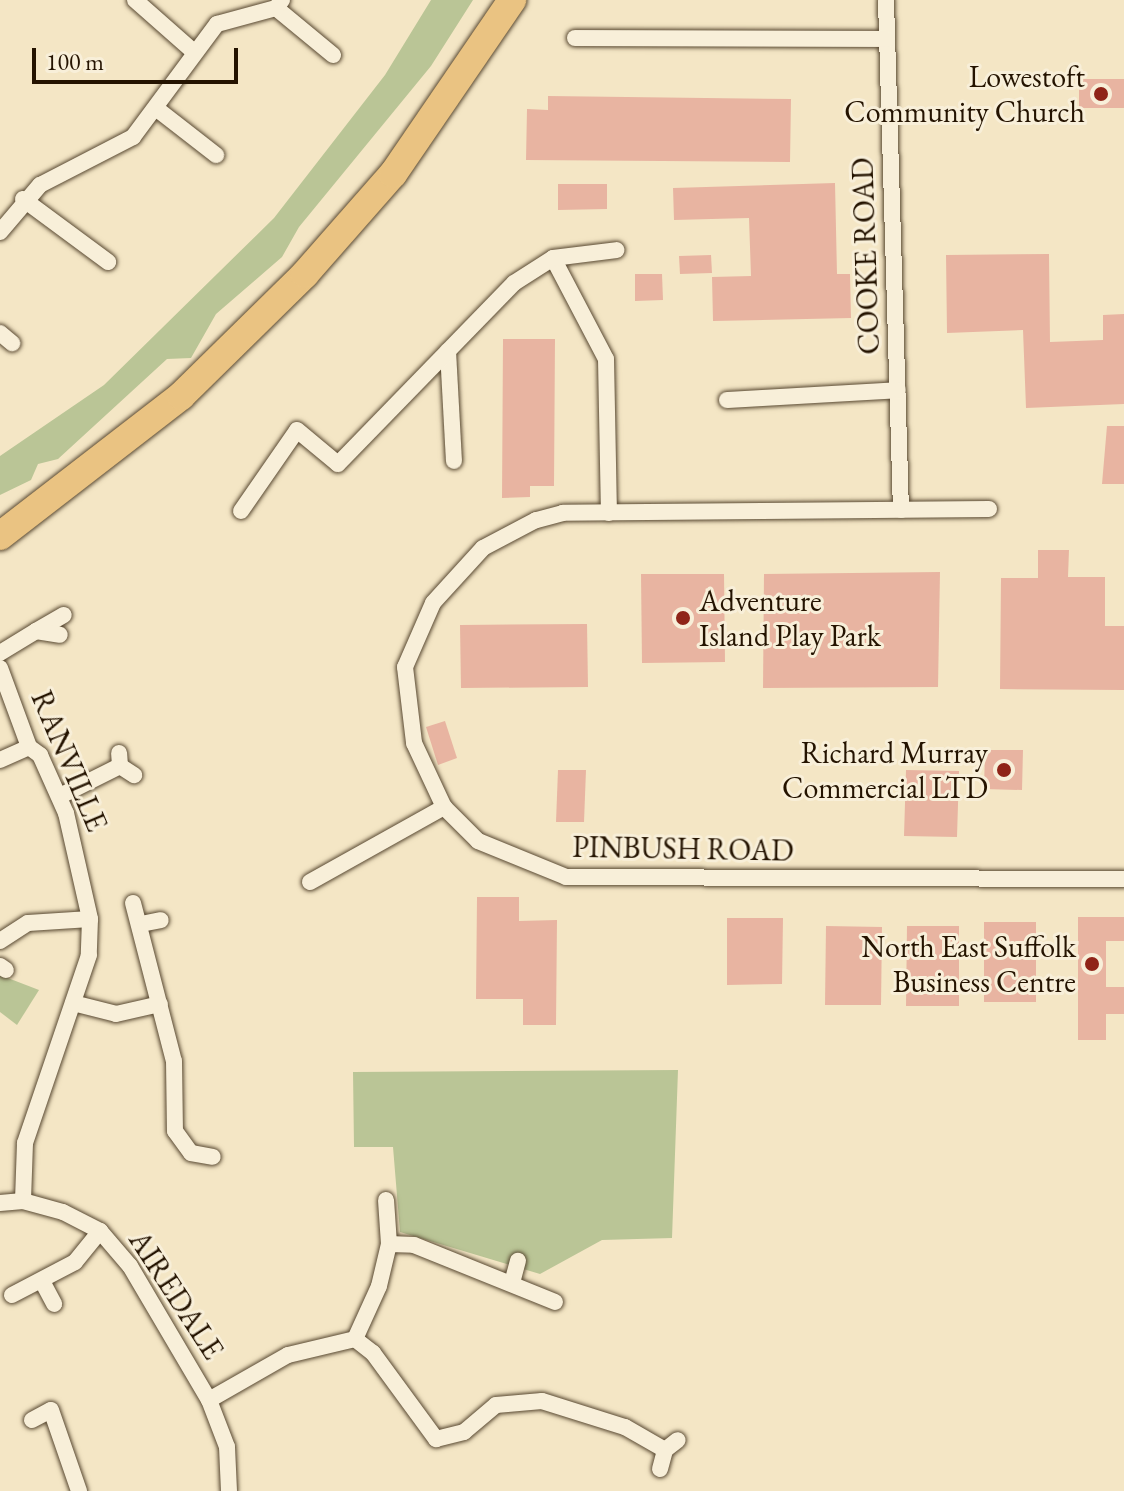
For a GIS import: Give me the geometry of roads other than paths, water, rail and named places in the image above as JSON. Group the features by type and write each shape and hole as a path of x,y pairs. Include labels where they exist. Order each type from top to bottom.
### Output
{"highway":[{"path":"0,536 181,396 305,274 393,174 512,0"}],"street":[{"path":"135,0 194,52"},
{"name":"COOKE ROAD","path":"886,0 901,510"},
{"path":"0,232 23,199 40,185 116,150 157,109 194,52 230,16 279,4 333,55"},
{"path":"575,38 887,39"},
{"path":"157,109 216,155"},
{"path":"23,199 111,258 98,277"},
{"path":"241,511 297,430 338,464 514,283 553,258 617,250"},
{"path":"553,258 606,359 609,513"},
{"path":"448,351 454,461"},
{"path":"727,400 898,390"},
{"name":"PINBUSH ROAD","path":"989,509 563,513 509,531 460,569 433,603 405,667 414,743 444,807 492,850 566,877 1124,879"},
{"path":"0,653 64,615"},
{"path":"36,631 60,635"},
{"name":"RANVILLE","path":"0,668 29,747 40,755 60,796 90,919 89,955 25,1143 23,1201"},
{"path":"0,760 29,747"},
{"path":"60,796 124,765"},
{"path":"310,882 444,807"},
{"path":"133,903 141,924 174,1061 175,1131 188,1157 213,1157"},
{"path":"0,941 28,923 90,919"},
{"path":"141,924 161,920"},
{"path":"73,1003 116,1014 160,1004"},
{"path":"355,1339 379,1286 389,1244 386,1200"},
{"name":"AIREDALE","path":"0,1203 23,1201 63,1212 100,1231 130,1266 209,1400 227,1447 229,1491"},
{"path":"12,1295 75,1262 100,1231"},
{"path":"389,1244 414,1245 555,1302"},
{"path":"512,1283 518,1261"},
{"path":"42,1281 54,1304"},
{"path":"209,1400 288,1355 355,1339"},
{"path":"355,1339 373,1353 436,1439 464,1432 496,1405 542,1401 671,1445 660,1469"},
{"path":"32,1420 53,1406 79,1491"}],"place":[{"name":"Lowestoft Community Church","path":"1101,94"},
{"name":"Adventure Island Play Park","path":"683,618"},
{"name":"Richard Murray Commercial LTD","path":"1004,770"},
{"name":"North East Suffolk Business Centre","path":"1092,964"}]}
